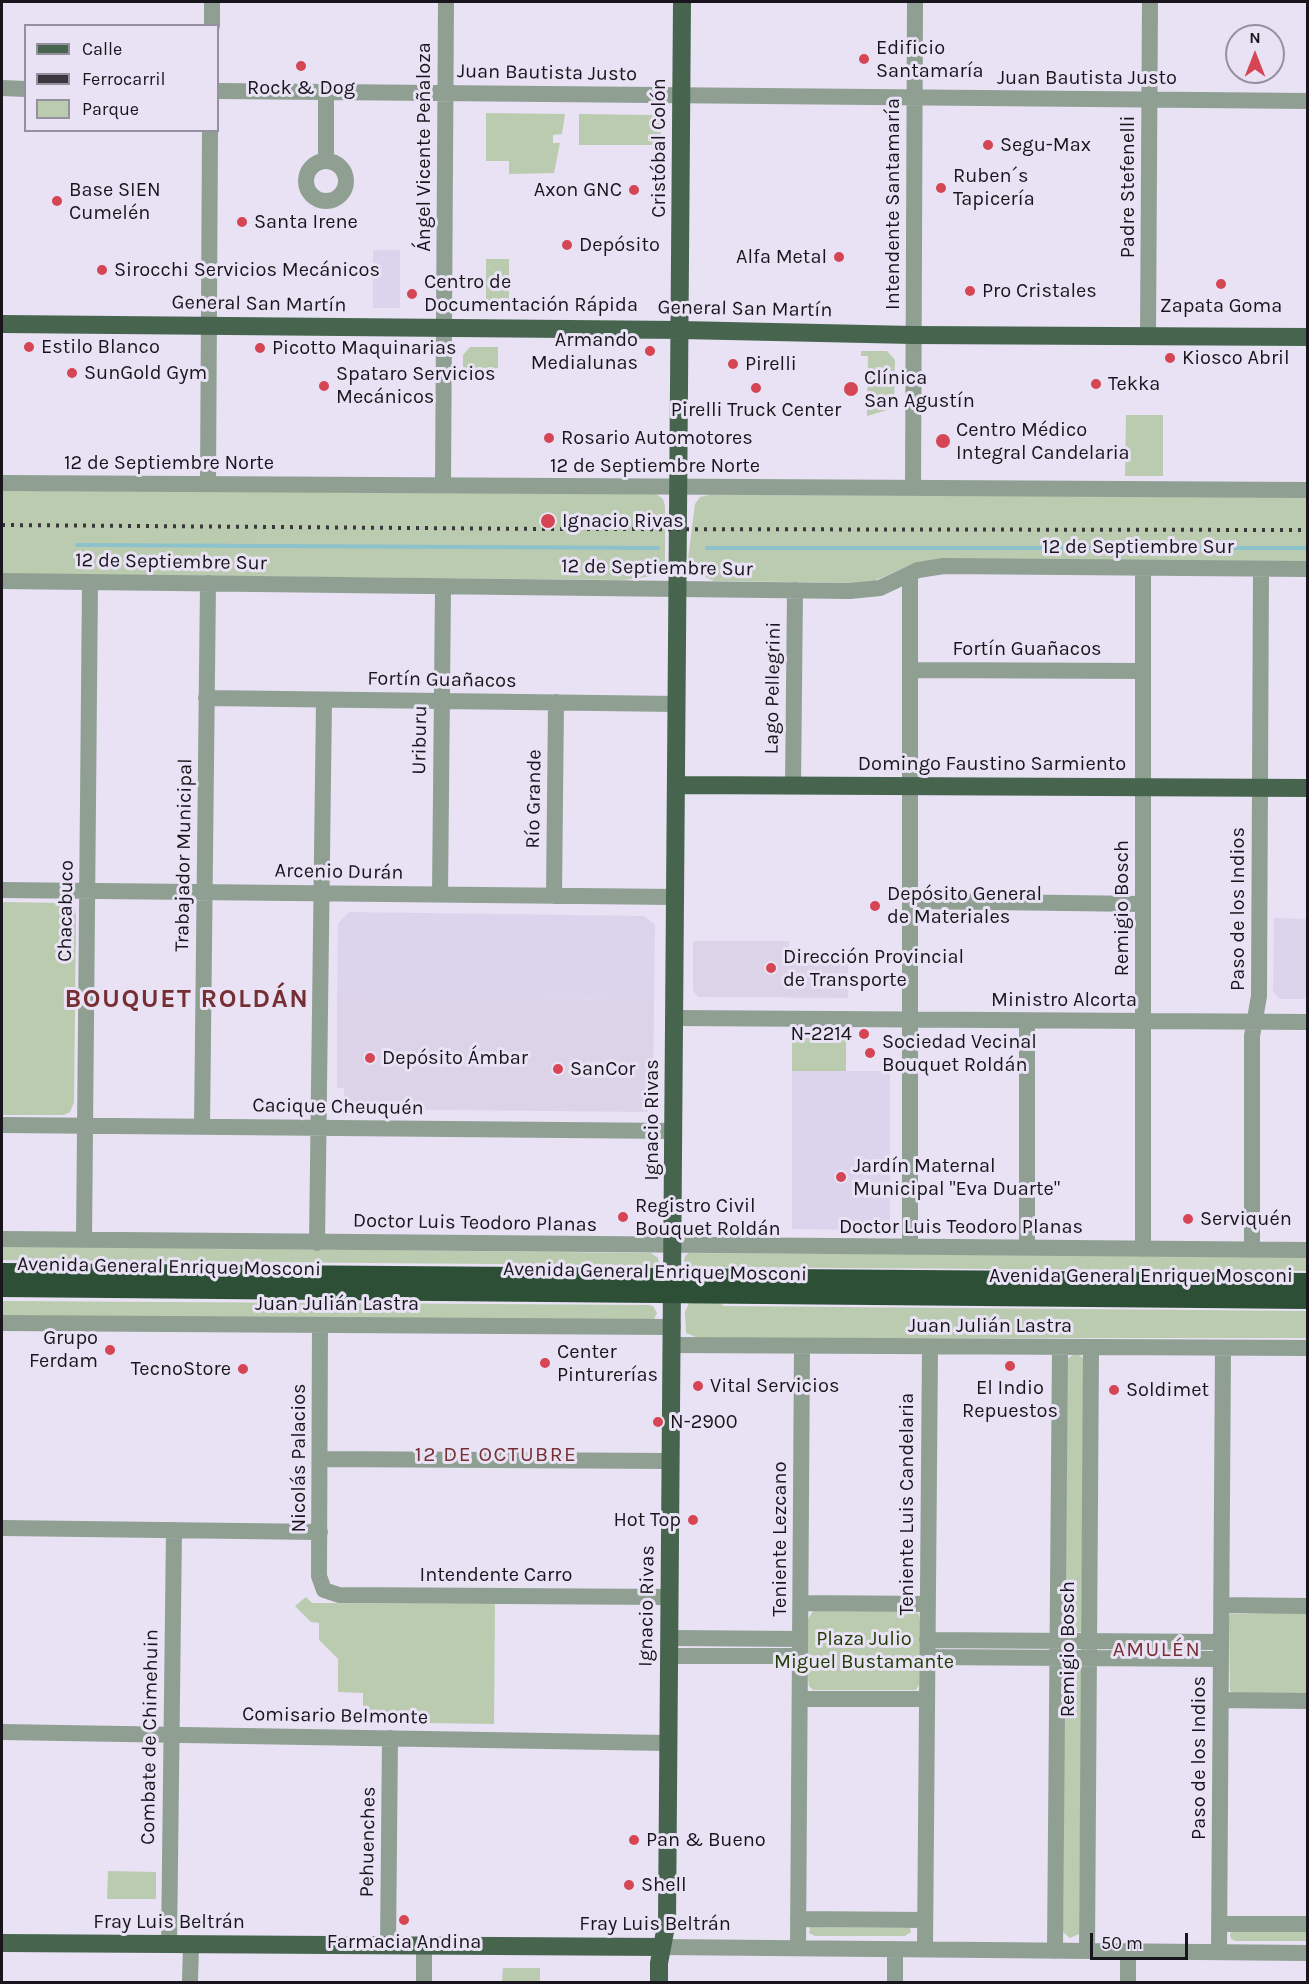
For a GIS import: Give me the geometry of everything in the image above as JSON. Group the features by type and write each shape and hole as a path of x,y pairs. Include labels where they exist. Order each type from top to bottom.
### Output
{"highway":[{"name":"Avenida General Enrique Mosconi","path":"2,1272 1308,1300"},
{"name":"Avenida General Enrique Mosconi","path":"2,1288 1308,1282"}],"main road":[{"name":"Cristóbal Colón","path":"681,330 682,2"},
{"name":"General San Martín","path":"2,324 681,330 913,335 1308,337"},
{"name":"Ignacio Rivas","path":"659,1983 667,1921 681,330"},
{"name":"Domingo Faustino Sarmiento","path":"676,785 1308,788"},
{"name":"Fray Luis Beltrán","path":"2,1943 662,1947"}],"street":[{"path":"212,2 212,24"},
{"name":"Ángel Vicente Peñaloza","path":"444,328 446,2"},
{"name":"Intendente Santamaría","path":"913,335 915,2"},
{"name":"Padre Stefenelli","path":"1148,336 1150,2"},
{"path":"2,88 24,88"},
{"name":"Juan Bautista Justo","path":"219,90 1308,101"},
{"path":"326,92 326,161"},
{"path":"208,484 210,132"},
{"path":"443,485 444,328"},
{"path":"913,335 913,488"},
{"name":"12 de Septiembre Norte","path":"2,483 1308,490"},
{"name":"12 de Septiembre Sur","path":"2,581 870,590 889,585 926,568 944,566 1308,569"},
{"name":"Remigio Bosch","path":"1143,568 1143,1249"},
{"name":"Paso de los Indios","path":"1252,1250 1252,1042 1259,996 1261,569"},
{"path":"910,574 910,1247"},
{"name":"Chacabuco","path":"84,1240 90,582"},
{"name":"Trabajador Municipal","path":"202,1127 208,584"},
{"name":"Uriburu","path":"440,894 443,586"},
{"name":"Lago Pellegrini","path":"793,785 795,590"},
{"name":"Fortín Guañacos","path":"910,670 1143,671"},
{"name":"Fortín Guañacos","path":"206,698 677,704"},
{"path":"317,1243 324,700"},
{"name":"Río Grande","path":"554,896 556,702"},
{"name":"Arcenio Durán","path":"2,890 675,897"},
{"path":"910,901 1143,904"},
{"name":"Ministro Alcorta","path":"675,1018 1308,1022"},
{"path":"1027,1021 1027,1248"},
{"name":"Cacique Cheuquén","path":"2,1125 674,1131"},
{"name":"Doctor Luis Teodoro Planas","path":"2,1239 1308,1250"},
{"name":"Juan Julián Lastra","path":"2,1323 320,1325 673,1336 802,1346 1308,1348"},
{"name":"Nicolás Palacios","path":"320,1325 319,1576 324,1590"},
{"name":"Teniente Lezcano","path":"798,1948 802,1346"},
{"name":"Teniente Luis Candelaria","path":"925,1949 930,1347"},
{"name":"Remigio Bosch","path":"1055,1951 1060,1347"},
{"name":"Remigio Bosch","path":"1087,1951 1091,1347"},
{"name":"Paso de los Indios","path":"1219,1952 1223,1348"},
{"path":"320,1459 671,1461"},
{"path":"2,1528 320,1532"},
{"name":"Combate de Chimehuin","path":"169,1945 174,1530"},
{"name":"Intendente Carro","path":"324,1590 339,1595 670,1597"},
{"path":"801,1603 928,1604"},
{"path":"1221,1605 1308,1606"},
{"path":"669,1647 800,1639"},
{"path":"927,1640 1221,1642"},
{"path":"669,1647 800,1656"},
{"path":"927,1657 1221,1659"},
{"path":"800,1699 927,1699"},
{"path":"1221,1700 1308,1701"},
{"name":"Comisario Belmonte","path":"2,1732 669,1743"},
{"name":"Pehuenches","path":"388,1946 390,1738"},
{"path":"798,1919 925,1920"},
{"path":"1219,1924 1308,1924"},
{"path":"190,1983 191,1945"},
{"path":"424,1946 424,1983"},
{"name":"Fray Luis Beltrán","path":"662,1947 1308,1953"},
{"path":"895,1949 895,1983"},
{"path":"1128,1951 1128,1983"}],"shaded area":[{"path":"373,250 400,250 400,308 373,308"},
{"path":"349,912 644,916 655,925 654,1000 337,998 338,923"},
{"path":"1274,918 1307,919 1307,999 1280,999 1273,992"},
{"name":"Dirección Provincial de Transporte","path":"693,941 789,941 789,948 802,948 802,959 848,959 848,998 698,997 693,991"},
{"path":"337,998 654,1000 653,1105 647,1112 344,1109 344,1088 337,1088"},
{"name":"Jardín Maternal Municipal \"Eva Duarte\"","path":"792,1071 890,1071 890,1221 881,1230 792,1229"}],"green space":[{"path":"486,113 565,114 562,134 553,135 553,143 560,143 554,173 509,174 509,161 486,161"},
{"path":"579,114 652,115 661,123 661,145 579,145"},
{"path":"486,259 509,259 509,309 486,309"},
{"path":"470,347 498,347 498,368 463,368 463,355"},
{"path":"861,351 887,351 895,360 894,408 867,416 868,356 861,356"},
{"path":"1126,415 1163,415 1163,476 1125,476"},
{"path":"2,490 656,494 663,499 665,506 665,565 654,576 624,580 2,574"},
{"path":"709,495 1307,496 1307,561 920,561 874,581 859,583 714,581 694,572 688,559 695,504 700,497"},
{"path":"2,902 65,903 75,909 74,1102 70,1112 64,1115 2,1115"},
{"path":"792,1038 846,1038 846,1071 792,1071"},
{"path":"2,1246 651,1253 658,1258 659,1263 656,1268 624,1270 618,1265 2,1260"},
{"path":"689,1253 1307,1256 1308,1271 691,1267 684,1261 685,1256"},
{"path":"2,1301 648,1305 653,1306 657,1313 653,1321 2,1316"},
{"path":"717,1301 724,1306 1307,1311 1307,1338 698,1338 686,1333 685,1312 689,1303"},
{"path":"1073,1355 1079,1355 1084,1359 1081,1632 1069,1634 1065,1629 1067,1359"},
{"path":"306,1597 312,1603 495,1604 494,1724 363,1722 363,1693 338,1692 338,1659 319,1640 319,1623 311,1622 295,1606"},
{"name":"Plaza Julio Miguel Bustamante","path":"813,1611 915,1611 919,1615 920,1622 919,1685 916,1690 813,1690 809,1686 808,1679 808,1619"},
{"path":"1307,1612 1307,1695 1233,1693 1230,1691 1230,1614"},
{"path":"1071,1665 1077,1665 1082,1669 1079,1934 1070,1938 1063,1932 1064,1672"},
{"path":"108,1871 156,1872 156,1899 107,1899"},
{"path":"810,1927 910,1928 911,1932 905,1936 815,1936 809,1933"},
{"path":"1307,1929 1307,1941 1236,1941 1231,1939 1230,1935 1232,1930"},
{"path":"503,1968 540,1968 540,1982 502,1982"}],"waterway":[{"path":"77,545 658,548"},
{"path":"707,548 1308,548"}],"railway":[{"path":"2,525 548,529 1308,530"}],"place":[{"name":"Edificio Santamaría","path":"864,59"},
{"name":"Rock & Dog","path":"301,66"},
{"name":"Segu-Max","path":"988,145"},
{"name":"Ruben´s Tapicería","path":"941,188"},
{"name":"Axon GNC","path":"634,190"},
{"name":"Base SIEN Cumelén","path":"57,201"},
{"name":"Santa Irene","path":"242,222"},
{"name":"Depósito","path":"567,245"},
{"name":"Alfa Metal","path":"839,257"},
{"name":"Sirocchi Servicios Mecánicos","path":"102,270"},
{"name":"Zapata Goma","path":"1221,284"},
{"name":"Pro Cristales","path":"970,291"},
{"name":"Centro de Documentación Rápida","path":"412,294"},
{"name":"Estilo Blanco","path":"29,347"},
{"name":"Picotto Maquinarias","path":"260,348"},
{"name":"Armando Medialunas","path":"650,351"},
{"name":"Kiosco Abril","path":"1170,358"},
{"name":"Pirelli","path":"733,364"},
{"name":"SunGold Gym","path":"72,373"},
{"name":"Tekka","path":"1096,384"},
{"name":"Spataro Servicios Mecánicos","path":"324,386"},
{"name":"Pirelli Truck Center","path":"756,388"},
{"name":"Clínica San Agustín","path":"851,389"},
{"name":"Rosario Automotores","path":"549,438"},
{"name":"Centro Médico Integral Candelaria","path":"943,441"},
{"name":"Ignacio Rivas","path":"548,521"},
{"name":"Depósito General de Materiales","path":"875,906"},
{"name":"Dirección Provincial de Transporte","path":"771,968"},
{"name":"N-2214","path":"864,1034"},
{"name":"Sociedad Vecinal Bouquet Roldán","path":"870,1053"},
{"name":"Depósito Ámbar","path":"370,1058"},
{"name":"SanCor","path":"558,1069"},
{"name":"Jardín Maternal Municipal \"Eva Duarte\"","path":"841,1177"},
{"name":"Registro Civil Bouquet Roldán","path":"623,1217"},
{"name":"Serviquén","path":"1188,1219"},
{"name":"Grupo Ferdam","path":"110,1350"},
{"name":"Center Pinturerías","path":"545,1363"},
{"name":"El Indio Repuestos","path":"1010,1366"},
{"name":"TecnoStore","path":"243,1369"},
{"name":"Vital Servicios","path":"698,1386"},
{"name":"Soldimet","path":"1114,1390"},
{"name":"N-2900","path":"658,1422"},
{"name":"Hot Top","path":"693,1520"},
{"name":"Pan & Bueno","path":"634,1840"},
{"name":"Shell","path":"629,1885"},
{"name":"Farmacia Andina","path":"404,1920"}],"district":[{"name":"BOUQUET ROLDÁN","path":"187,1000"},
{"name":"12 DE OCTUBRE","path":"496,1455"},
{"name":"AMULÉN","path":"1157,1650"}]}
